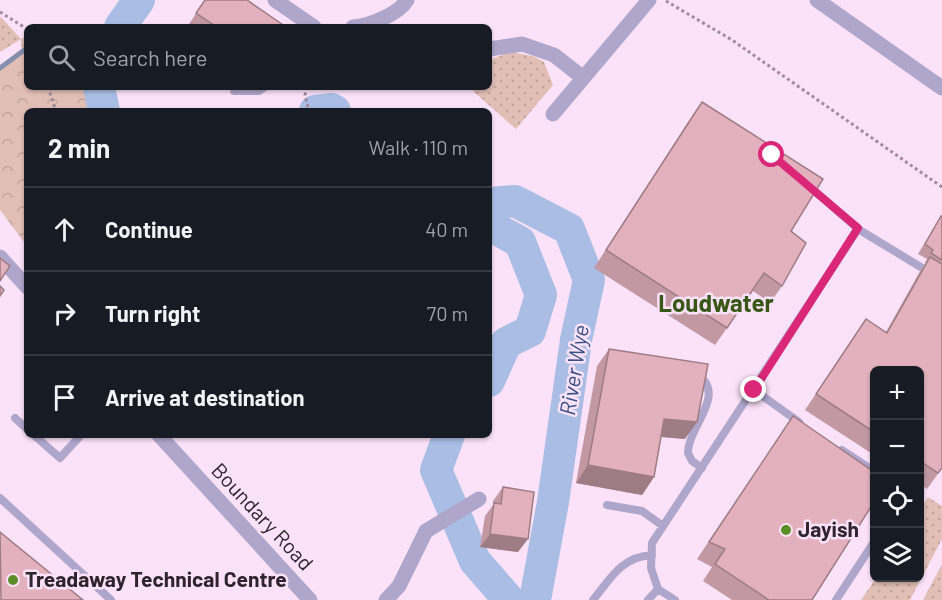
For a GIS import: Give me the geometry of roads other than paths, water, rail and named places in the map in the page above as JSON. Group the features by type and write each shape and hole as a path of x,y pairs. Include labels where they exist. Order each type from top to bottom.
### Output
{"street":[{"path":"275,0 310,24"},
{"path":"366,24 403,7 407,0"},
{"path":"553,114 582,77 650,0"},
{"path":"817,0 942,88"},
{"path":"492,49 522,44 554,55 582,77"},
{"path":"0,257 24,284"},
{"name":"Boundary Road","path":"162,438 310,600"},
{"path":"386,600 399,586 426,531 479,499"}],"lane":[{"path":"234,92 260,90"},
{"path":"798,177 858,228 942,280"},
{"path":"675,600 658,589 651,568 652,543 858,228"},
{"path":"688,369 703,378 710,389 709,400 688,448 689,457 702,468"},
{"path":"754,390 809,428"},
{"path":"15,418 24,426"},
{"path":"37,438 60,458 78,438"},
{"path":"837,447 870,468"},
{"path":"0,498 111,600"},
{"path":"608,505 642,511 663,526"},
{"path":"836,600 870,548"},
{"path":"593,600 625,562 638,556 652,555"},
{"path":"648,600 658,589"}],"waterway":[{"name":"River Wye","path":"122,24 139,0"},
{"path":"0,68 24,50"},
{"name":"River Wye","path":"100,90 103,108"},
{"name":"River Wye","path":"492,203 515,201 569,229 589,280 576,340 553,502 535,600"},
{"path":"492,227 520,242 541,295 530,331 506,343 492,374"},
{"path":"448,438 436,470 475,561 509,600"}],"place":[{"name":"Jayish","path":"786,530"},
{"name":"Treadaway Technical Centre","path":"13,580"}],"district":[{"name":"Loudwater","path":"716,304"}]}
